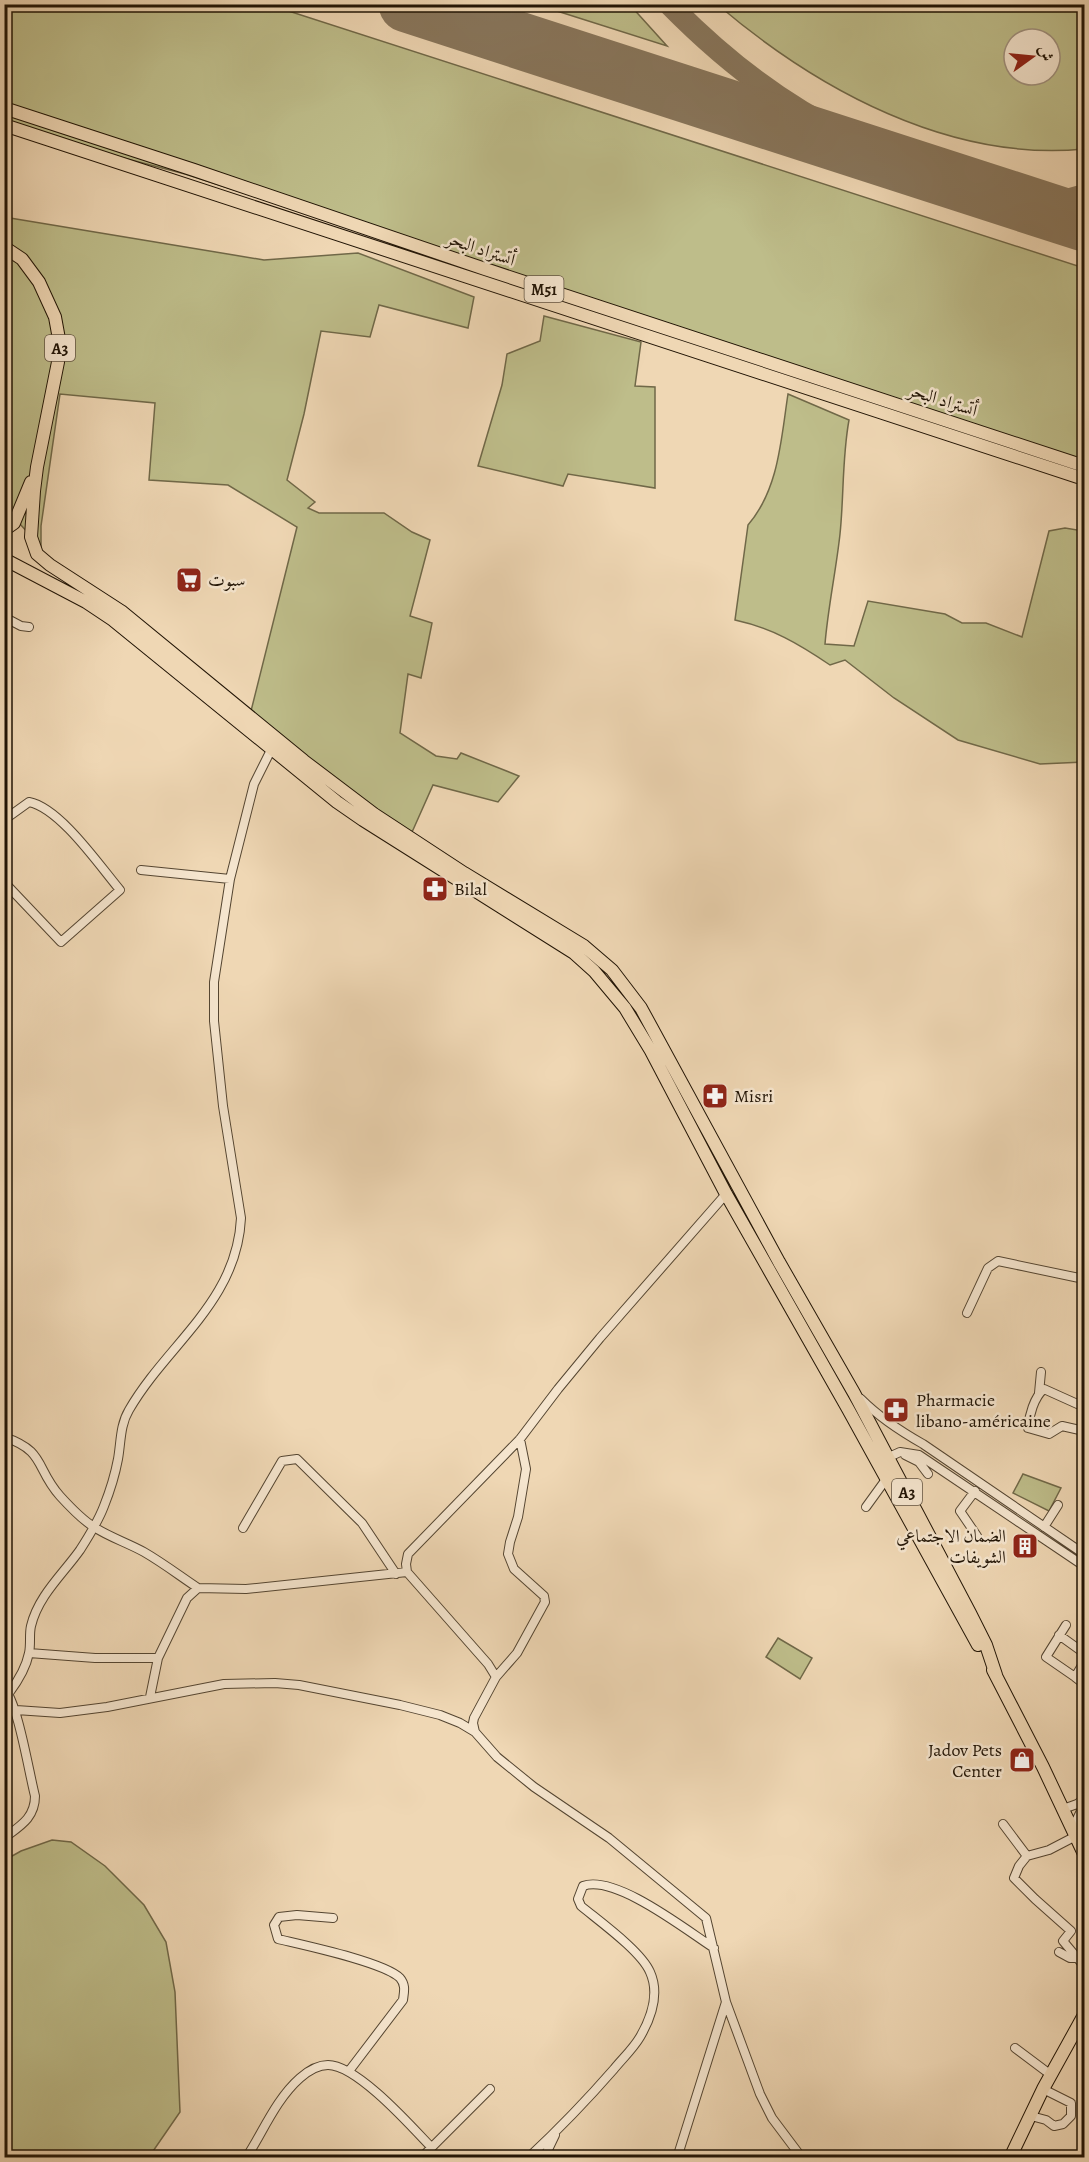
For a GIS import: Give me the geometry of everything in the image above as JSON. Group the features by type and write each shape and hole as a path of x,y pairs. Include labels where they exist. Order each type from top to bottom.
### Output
{"highway":[{"name":"أتستراد البحر","path":"4,108 1084,466"},
{"name":"أتستراد البحر","path":"4,125 1084,479"},
{"name":"A3","path":"4,247 15,253 34,274 52,309 58,328 58,362 37,467 31,537 38,554 120,611 312,767 374,814 464,873 584,946 612,970 647,1018 779,1262 854,1393 894,1455 983,1638 996,1675"},
{"path":"4,530 14,524 37,467"},
{"name":"A3","path":"4,559 86,602 113,620 271,750 363,820 563,945 586,963 616,997 634,1020 726,1194 996,1675 1084,1854"},
{"path":"1010,2157 1043,2089 1084,2015"}],"street":[{"path":"4,617 28,627"},
{"path":"4,1838 30,1818 35,1805 16,1710 7,1691 19,1680 29,1653 31,1626 39,1605 94,1528 112,1485 118,1461 121,1430 127,1414 138,1395 175,1348 196,1326 214,1299 230,1267 240,1231 241,1218 223,1106 214,1011 216,961 230,879 254,784 271,750"},
{"path":"4,820 29,802 46,809 71,831 120,890 61,942 4,882"},
{"path":"141,870 230,879"},
{"path":"496,1677 488,1664 407,1572 408,1554 520,1439 600,1338 726,1194"},
{"path":"967,1313 988,1268 998,1261 1084,1279"},
{"path":"1041,1372 1039,1393 1028,1428 1048,1434 1062,1426 1084,1431"},
{"path":"1039,1393 1044,1389 1084,1407"},
{"path":"854,1393 884,1420 1084,1554"},
{"path":"4,1437 20,1442 31,1450 38,1458 49,1482 94,1528 144,1552 198,1588 246,1589 407,1572"},
{"path":"475,1732 473,1721 476,1714 496,1677 517,1653 545,1602 544,1596 514,1569 508,1554 526,1475 525,1457 520,1439"},
{"path":"894,1455 918,1462 928,1474"},
{"path":"894,1455 919,1455 1084,1566"},
{"path":"243,1528 282,1461 297,1459 362,1523 396,1574"},
{"path":"866,1507 887,1478"},
{"path":"975,1491 960,1510 977,1536"},
{"path":"1044,1527 1058,1505"},
{"path":"150,1697 158,1658 187,1598 198,1588"},
{"path":"1066,1625 1046,1657 1084,1684"},
{"path":"1059,1635 1084,1653"},
{"path":"29,1653 95,1659 158,1658"},
{"path":"1075,1677 1084,1662"},
{"path":"16,1710 60,1713 107,1707 224,1684 291,1684 424,1710 460,1723 475,1732 497,1756 534,1787 609,1838 706,1918 726,2002 765,2106 802,2157"},
{"path":"460,1723 476,1714"},
{"path":"1063,1809 1084,1799"},
{"path":"1084,1805 1074,1832 1049,1850 1027,1856 1019,1866 1014,1878 1071,1931 1063,1941 1084,1966"},
{"path":"1003,1824 1027,1856"},
{"path":"528,2157 556,2132 639,2039 654,2004 654,1983 650,1971 621,1940 581,1906 578,1899 583,1886 591,1883 622,1891 714,1948"},
{"path":"333,1918 297,1915 279,1917 274,1925 278,1939 323,1949 383,1969 400,1978 405,1986 403,2000 349,2071"},
{"path":"1059,1952 1070,1958 1077,1958"},
{"path":"677,2157 726,2002"},
{"path":"1015,2048 1051,2075"},
{"path":"246,2157 273,2113 298,2079 318,2066 330,2065 349,2071 400,2115 431,2147"},
{"path":"421,2157 490,2089"},
{"path":"1031,2116 1046,2120 1054,2126 1064,2124 1071,2116 1071,2103 1043,2089"},
{"path":"544,2157 556,2132"}],"shaded area":[{"path":"4,5 270,5 1084,268 1084,465 185,174 5,127"},
{"path":"538,5 630,5 667,46"},
{"path":"718,5 1084,5 1084,149 1034,150 984,144 936,132 888,114 842,91 799,65"},
{"path":"4,217 264,260 358,253 474,297 468,328 379,305 370,337 321,331 304,414 287,480 315,502 308,508 319,513 384,513 412,532 430,540 410,616 432,623 421,678 408,674 400,733 436,756 457,759 461,753 519,776 498,802 433,785 413,830 400,850 245,729 297,527 228,485 149,480 155,403 60,394 41,526 41,547 5,510"},
{"path":"544,316 641,342 635,386 655,387 655,488 568,474 563,486 478,466 502,385 507,354 540,341"},
{"path":"788,394 849,420 840,534 825,644 854,646 868,601 945,614 962,623 986,623 1022,637 1049,531 1065,528 1083,531 1084,529 1084,762 1040,764 958,740 894,698 845,660 830,665 785,638 761,627 735,620 748,525 766,496 772,480 777,463"},
{"path":"1023,1474 1061,1488 1049,1511 1013,1493"},
{"path":"778,1638 812,1658 800,1679 766,1657"},
{"path":"52,1840 71,1842 105,1866 144,1905 166,1942 175,1992 180,2112 149,2157 5,2157 5,1860 21,1851"}],"taxiway":[{"path":"669,4 731,61 800,110 862,143 958,182"},
{"path":"1038,208 1084,195"}],"runway":[{"path":"407,4 1084,223"}],"place":[{"name":"سبوت","path":"189,580"},
{"name":"Bilal","path":"435,889"},
{"name":"Misri","path":"715,1096"},
{"name":"Pharmacie libano-américaine","path":"896,1410"},
{"name":"الضمان الاجتماعي الشويفات","path":"1025,1546"},
{"name":"Jadov Pets Center","path":"1022,1760"}]}
